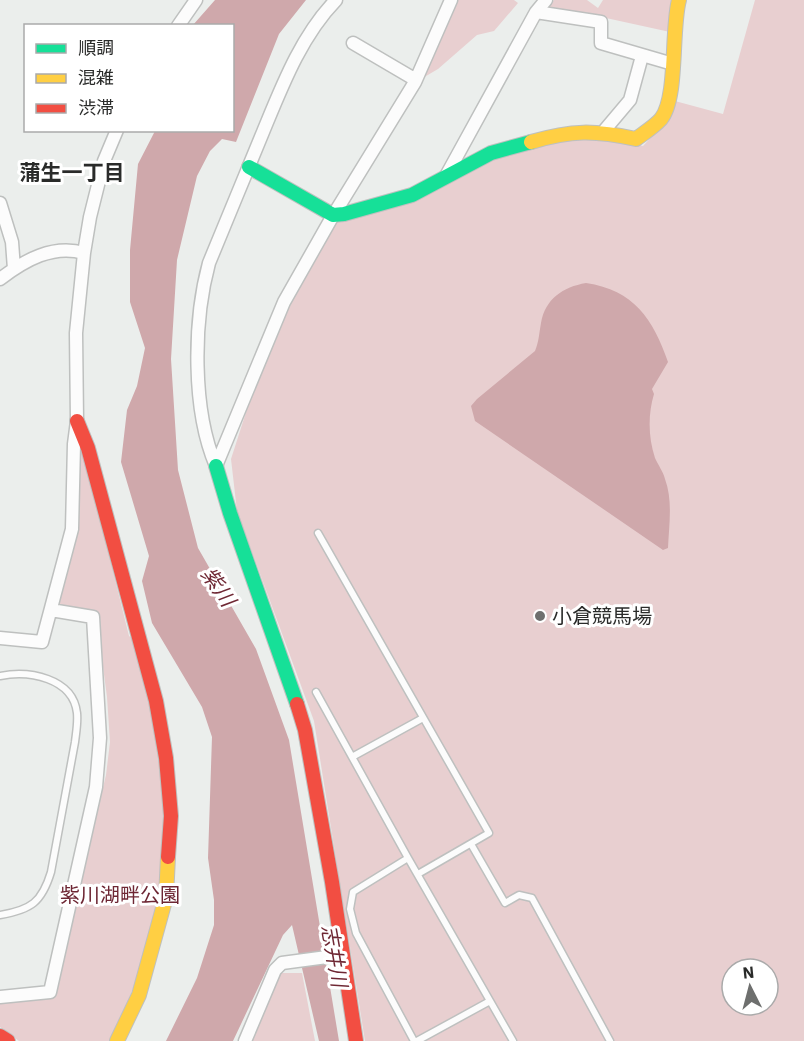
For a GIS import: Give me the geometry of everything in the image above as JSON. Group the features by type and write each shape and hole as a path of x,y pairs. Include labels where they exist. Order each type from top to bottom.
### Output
{"street":[{"path":"179,24 196,0"},
{"path":"336,0 307,39 287,75 208,263 200,309 199,398 210,451 227,506 288,674 305,730 333,882 356,1041"},
{"path":"216,466 284,302 333,215 416,80 451,0"},
{"path":"447,176 536,12 546,0"},
{"path":"249,167 333,215 412,195 491,153 560,133 603,132 636,139 662,118 671,90 675,15 679,0"},
{"path":"536,12 601,22 601,43 674,64"},
{"path":"353,43 416,80"},
{"path":"603,132 630,100 642,56"},
{"path":"0,638 42,642 72,529 74,444 77,421 76,333 84,253 104,161 116,132"},
{"path":"0,203 12,242 14,269"},
{"path":"0,279 49,251 72,250 84,253"},
{"path":"77,421 88,448 156,701 166,758 171,816 166,897 139,995 117,1041"},
{"path":"0,997 50,992 96,788 100,738 93,617 51,610"},
{"path":"245,1041 275,970 282,963 342,955"},
{"path":"0,1036 8,1041"}],"lane":[{"path":"318,533 489,833 417,874"},
{"path":"0,676 26,673 41,676 58,684 69,693 74,702 78,722 67,790 46,889 32,906 0,915"},
{"path":"316,692 513,1041"},
{"path":"352,757 423,718"},
{"path":"471,844 505,903 519,895 532,898 610,1041"},
{"path":"408,858 353,892 350,909 356,933 416,1041 490,1001"}],"green space":[{"path":"458,0 514,0 518,3 494,31 477,35 438,69 421,79"},
{"path":"554,0 587,0 598,8 603,0 675,0 670,32 606,18 550,10 549,7"},
{"name":"小倉競馬場","path":"755,0 804,0 804,1041 365,1041 314,721 237,511 231,459 249,403 291,303 331,227 337,221 486,161 558,137 626,142 643,146 666,121 675,101 723,114"},
{"name":"紫川湖畔公園","path":"81,442 129,636 134,640 153,705 167,839 150,946 112,1041 19,1041 0,1027 0,1002 53,995 106,775 110,742 107,697 96,614 57,606 79,443"},
{"path":"278,973 302,973 315,1041 250,1041"}],"water":[{"name":"紫川","path":"215,0 306,0 279,34 236,142 222,139 210,151 197,176 177,260 171,359 178,470 198,548 256,649 289,740 339,1041 319,1041 292,925 283,935 233,1041 166,1041 197,978 214,925 214,900 208,858 212,737 202,707 152,623 142,581 149,556 121,462 127,410 137,386 145,348 130,302 130,250 138,164 154,132 234,132 234,24 194,24"},
{"path":"586,283 617,292 639,309 656,332 668,362 652,389 654,394 650,418 653,450 664,476 669,496 668,548 663,550 475,421 471,406 477,399 535,351 546,307 563,291"}],"traffic: fast":[{"path":"249,167 333,215 412,195 491,153 531,142"},
{"path":"216,466 230,513 297,704"}],"traffic: slow":[{"path":"531,142 571,133 608,134 636,139 659,122 670,96 679,0"},
{"path":"117,1041 139,995 166,897 168,857"}],"traffic: jam":[{"path":"77,421 88,448 156,701 166,758 171,816 168,857"},
{"path":"297,704 305,730 332,882 356,1041"},
{"path":"0,1036 8,1041"}],"place":[{"name":"小倉競馬場","path":"540,616"}],"district":[{"name":"蒲生一丁目","path":"72,173"}],"water label":[{"name":"志井川","path":"334,956"}]}
